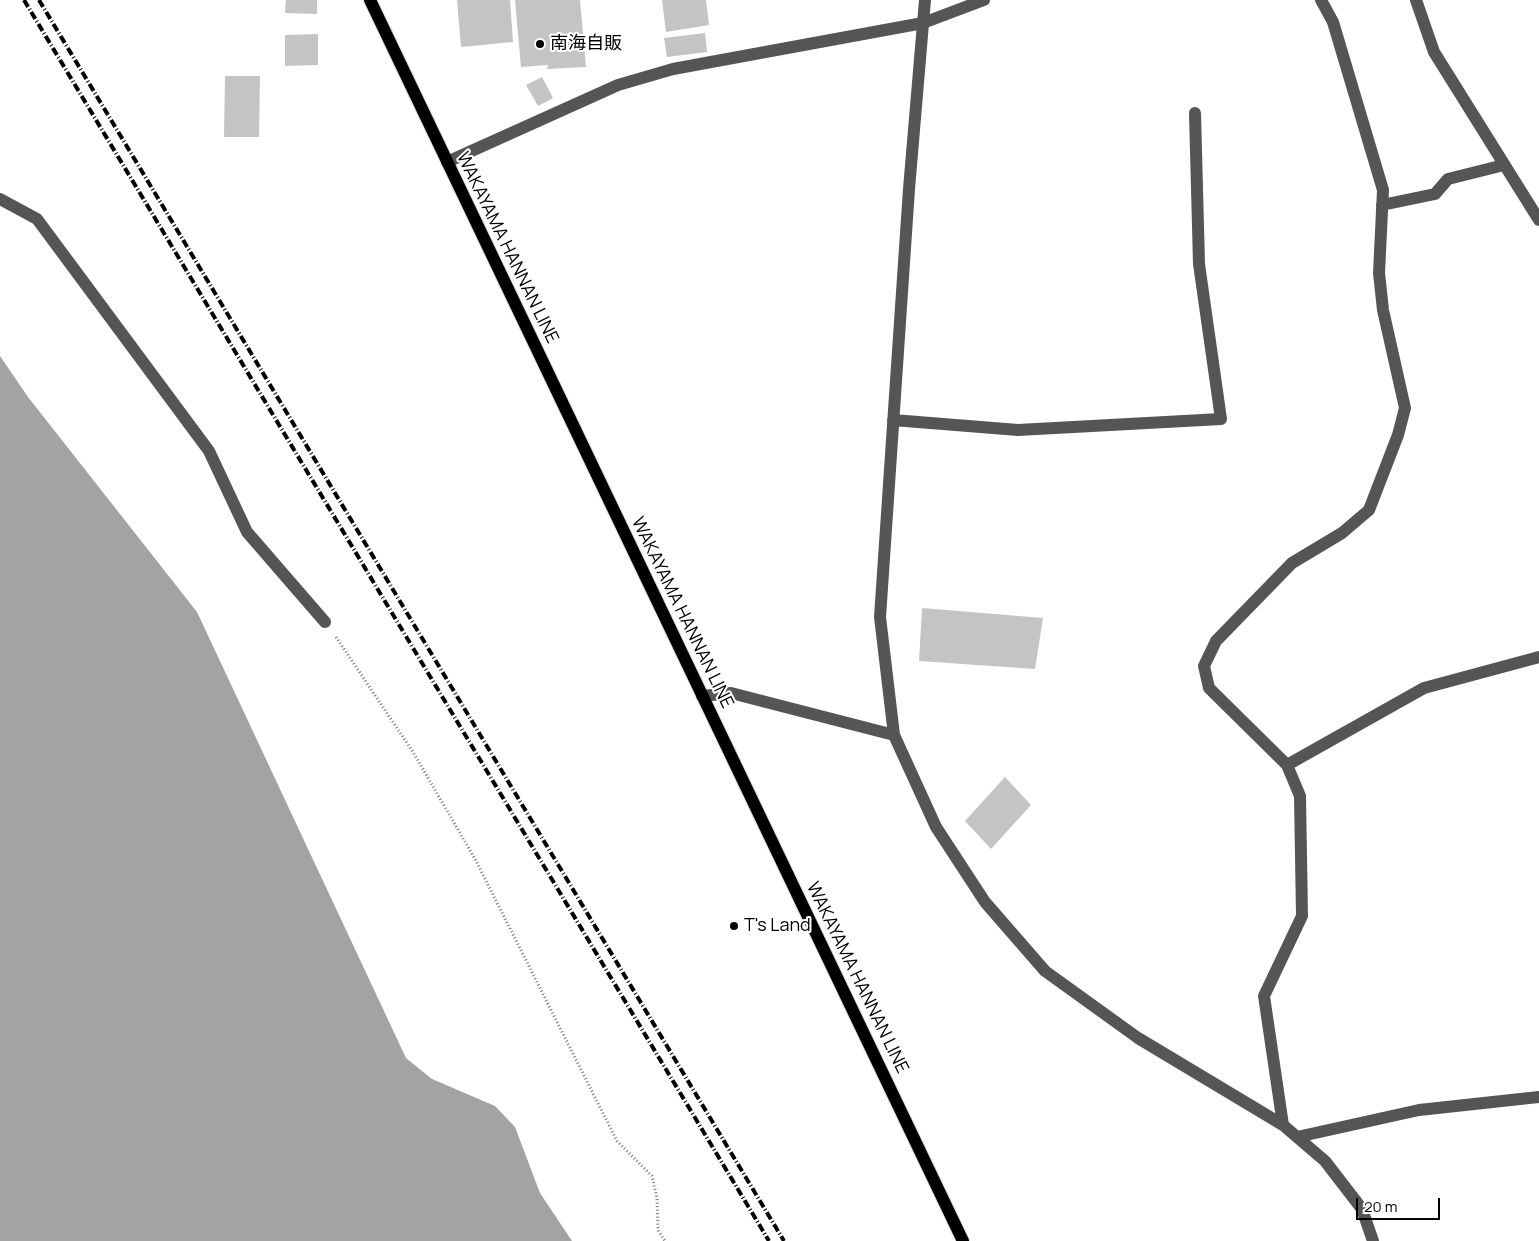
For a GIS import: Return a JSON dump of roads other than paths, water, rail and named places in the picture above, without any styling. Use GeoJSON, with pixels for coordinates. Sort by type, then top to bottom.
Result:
{"type":"FeatureCollection","features":[{"type":"Feature","properties":{"kind":"main road","name":"WAKAYAMA HANNAN LINE"},"geometry":{"type":"LineString","coordinates":[[370,0],[963,1241]]}},
{"type":"Feature","properties":{"kind":"street"},"geometry":{"type":"LineString","coordinates":[[924,0],[880,617],[894,735],[936,827],[985,902],[1045,971],[1138,1038],[1283,1125],[1325,1161],[1362,1209],[1373,1241]]}},
{"type":"Feature","properties":{"kind":"street"},"geometry":{"type":"LineString","coordinates":[[447,162],[618,85],[673,69],[922,23],[984,0]]}},
{"type":"Feature","properties":{"kind":"street"},"geometry":{"type":"LineString","coordinates":[[1283,1125],[1264,996],[1302,916],[1300,796],[1287,765],[1209,688],[1204,666],[1216,641],[1292,563],[1342,533],[1368,510],[1398,435],[1405,408],[1383,310],[1379,273],[1383,190],[1336,31],[1321,0]]}},
{"type":"Feature","properties":{"kind":"street"},"geometry":{"type":"LineString","coordinates":[[1416,0],[1434,52],[1539,220]]}},
{"type":"Feature","properties":{"kind":"street"},"geometry":{"type":"LineString","coordinates":[[893,420],[1018,430],[1221,419],[1199,264],[1195,113]]}},
{"type":"Feature","properties":{"kind":"street"},"geometry":{"type":"LineString","coordinates":[[1382,205],[1435,194],[1448,179],[1504,165]]}},
{"type":"Feature","properties":{"kind":"street"},"geometry":{"type":"LineString","coordinates":[[0,199],[38,219],[209,451],[247,532],[325,622]]}},
{"type":"Feature","properties":{"kind":"street"},"geometry":{"type":"LineString","coordinates":[[1287,765],[1424,688],[1539,657]]}},
{"type":"Feature","properties":{"kind":"street"},"geometry":{"type":"LineString","coordinates":[[702,696],[731,693],[894,735]]}},
{"type":"Feature","properties":{"kind":"street"},"geometry":{"type":"LineString","coordinates":[[1297,1137],[1419,1110],[1539,1097]]}},
{"type":"Feature","properties":{"kind":"railway"},"geometry":{"type":"LineString","coordinates":[[24,0],[769,1241]]}},
{"type":"Feature","properties":{"kind":"railway"},"geometry":{"type":"LineString","coordinates":[[39,0],[784,1241]]}},
{"type":"Feature","properties":{"kind":"place","name":"南海自販"},"geometry":{"type":"Point","coordinates":[540,44]}},
{"type":"Feature","properties":{"kind":"place","name":"T's Land"},"geometry":{"type":"Point","coordinates":[734,926]}}]}
